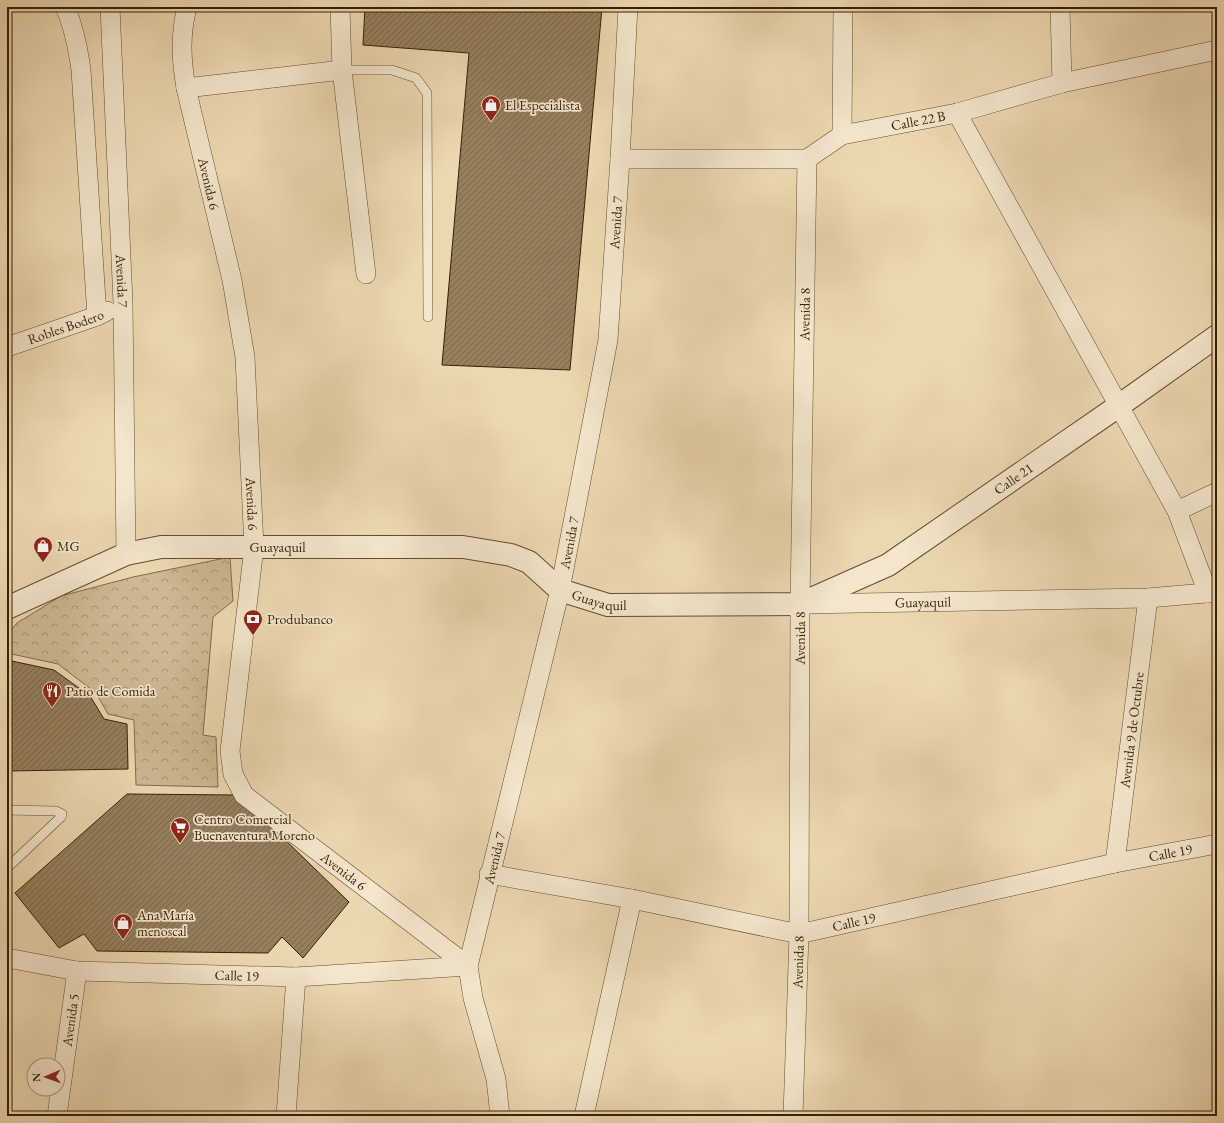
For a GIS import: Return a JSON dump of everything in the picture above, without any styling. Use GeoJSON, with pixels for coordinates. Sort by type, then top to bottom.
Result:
{"type":"FeatureCollection","features":[{"type":"Feature","properties":{"kind":"street"},"geometry":{"type":"LineString","coordinates":[[65,7],[76,41],[81,70],[97,316]]}},
{"type":"Feature","properties":{"kind":"street","name":"Avenida 7"},"geometry":{"type":"LineString","coordinates":[[110,7],[123,303],[126,554]]}},
{"type":"Feature","properties":{"kind":"street","name":"Avenida 6"},"geometry":{"type":"LineString","coordinates":[[187,7],[182,26],[182,61],[186,88],[232,280],[245,357],[254,547],[230,751],[234,774],[244,795],[468,966]]}},
{"type":"Feature","properties":{"kind":"street"},"geometry":{"type":"LineString","coordinates":[[340,7],[342,70],[366,274]]}},
{"type":"Feature","properties":{"kind":"street","name":"Avenida 7"},"geometry":{"type":"LineString","coordinates":[[500,1116],[496,1079],[474,998],[468,966],[489,874],[560,590],[608,340],[628,7]]}},
{"type":"Feature","properties":{"kind":"street"},"geometry":{"type":"LineString","coordinates":[[842,7],[842,135]]}},
{"type":"Feature","properties":{"kind":"street"},"geometry":{"type":"LineString","coordinates":[[1060,7],[1062,83]]}},
{"type":"Feature","properties":{"kind":"street","name":"Calle 22 B"},"geometry":{"type":"LineString","coordinates":[[807,159],[842,135],[957,113],[1062,83],[1217,50]]}},
{"type":"Feature","properties":{"kind":"street"},"geometry":{"type":"LineString","coordinates":[[186,88],[342,70]]}},
{"type":"Feature","properties":{"kind":"street"},"geometry":{"type":"LineString","coordinates":[[957,113],[1120,405],[1177,511],[1212,593]]}},
{"type":"Feature","properties":{"kind":"street"},"geometry":{"type":"LineString","coordinates":[[620,159],[807,159]]}},
{"type":"Feature","properties":{"kind":"street","name":"Avenida 8"},"geometry":{"type":"LineString","coordinates":[[793,1116],[799,934],[800,604],[807,159]]}},
{"type":"Feature","properties":{"kind":"street","name":"Robles Bodero"},"geometry":{"type":"LineString","coordinates":[[7,347],[97,316],[123,303]]}},
{"type":"Feature","properties":{"kind":"street","name":"Calle 21"},"geometry":{"type":"LineString","coordinates":[[800,604],[888,565],[1120,405],[1217,336]]}},
{"type":"Feature","properties":{"kind":"street"},"geometry":{"type":"LineString","coordinates":[[1177,511],[1217,492]]}},
{"type":"Feature","properties":{"kind":"street","name":"Guayaquil"},"geometry":{"type":"LineString","coordinates":[[7,608],[126,554],[161,547],[463,547],[511,555],[529,562],[560,590],[608,605],[800,604],[1148,598],[1212,593]]}},
{"type":"Feature","properties":{"kind":"street","name":"Avenida 9 de Octubre"},"geometry":{"type":"LineString","coordinates":[[1115,863],[1148,598]]}},
{"type":"Feature","properties":{"kind":"street","name":"Calle 19"},"geometry":{"type":"LineString","coordinates":[[489,874],[632,899],[799,934],[1115,863],[1217,844]]}},
{"type":"Feature","properties":{"kind":"street"},"geometry":{"type":"LineString","coordinates":[[584,1116],[632,899]]}},
{"type":"Feature","properties":{"kind":"street","name":"Calle 19"},"geometry":{"type":"LineString","coordinates":[[7,958],[77,971],[296,977],[468,966]]}},
{"type":"Feature","properties":{"kind":"street","name":"Avenida 5"},"geometry":{"type":"LineString","coordinates":[[56,1116],[77,971]]}},
{"type":"Feature","properties":{"kind":"street"},"geometry":{"type":"LineString","coordinates":[[286,1116],[296,977]]}},
{"type":"Feature","properties":{"kind":"lane"},"geometry":{"type":"LineString","coordinates":[[342,70],[392,70],[416,78],[427,93],[428,317]]}},
{"type":"Feature","properties":{"kind":"lane"},"geometry":{"type":"LineString","coordinates":[[7,810],[56,811],[62,814],[61,817],[7,868]]}},
{"type":"Feature","properties":{"kind":"green space"},"geometry":{"type":"Polygon","coordinates":[[[230,557],[233,601],[213,617],[203,735],[216,737],[218,787],[136,785],[134,720],[108,714],[96,693],[58,664],[7,653],[7,635],[17,623],[61,596],[133,577],[230,557]]]}},
{"type":"Feature","properties":{"kind":"building"},"geometry":{"type":"Polygon","coordinates":[[[365,7],[602,7],[570,370],[442,365],[469,53],[363,45],[365,7]]]}},
{"type":"Feature","properties":{"kind":"building","name":"Patio de Comida"},"geometry":{"type":"Polygon","coordinates":[[[7,660],[54,670],[90,696],[104,719],[127,724],[128,769],[7,771],[7,660]]]}},
{"type":"Feature","properties":{"kind":"building","name":"Centro Comercial Buenaventura Moreno"},"geometry":{"type":"Polygon","coordinates":[[[127,794],[239,795],[349,902],[303,958],[282,937],[268,953],[97,951],[84,934],[59,948],[15,893],[127,794]]]}},
{"type":"Feature","properties":{"kind":"place","name":"El Especialista"},"geometry":{"type":"Point","coordinates":[491,122]}},
{"type":"Feature","properties":{"kind":"place","name":"MG"},"geometry":{"type":"Point","coordinates":[43,563]}},
{"type":"Feature","properties":{"kind":"place","name":"Produbanco"},"geometry":{"type":"Point","coordinates":[253,636]}},
{"type":"Feature","properties":{"kind":"place","name":"Patio de Comida"},"geometry":{"type":"Point","coordinates":[52,708]}},
{"type":"Feature","properties":{"kind":"place","name":"Centro Comercial Buenaventura Moreno"},"geometry":{"type":"Point","coordinates":[180,844]}},
{"type":"Feature","properties":{"kind":"place","name":"Ana María menoscal"},"geometry":{"type":"Point","coordinates":[123,940]}}]}
